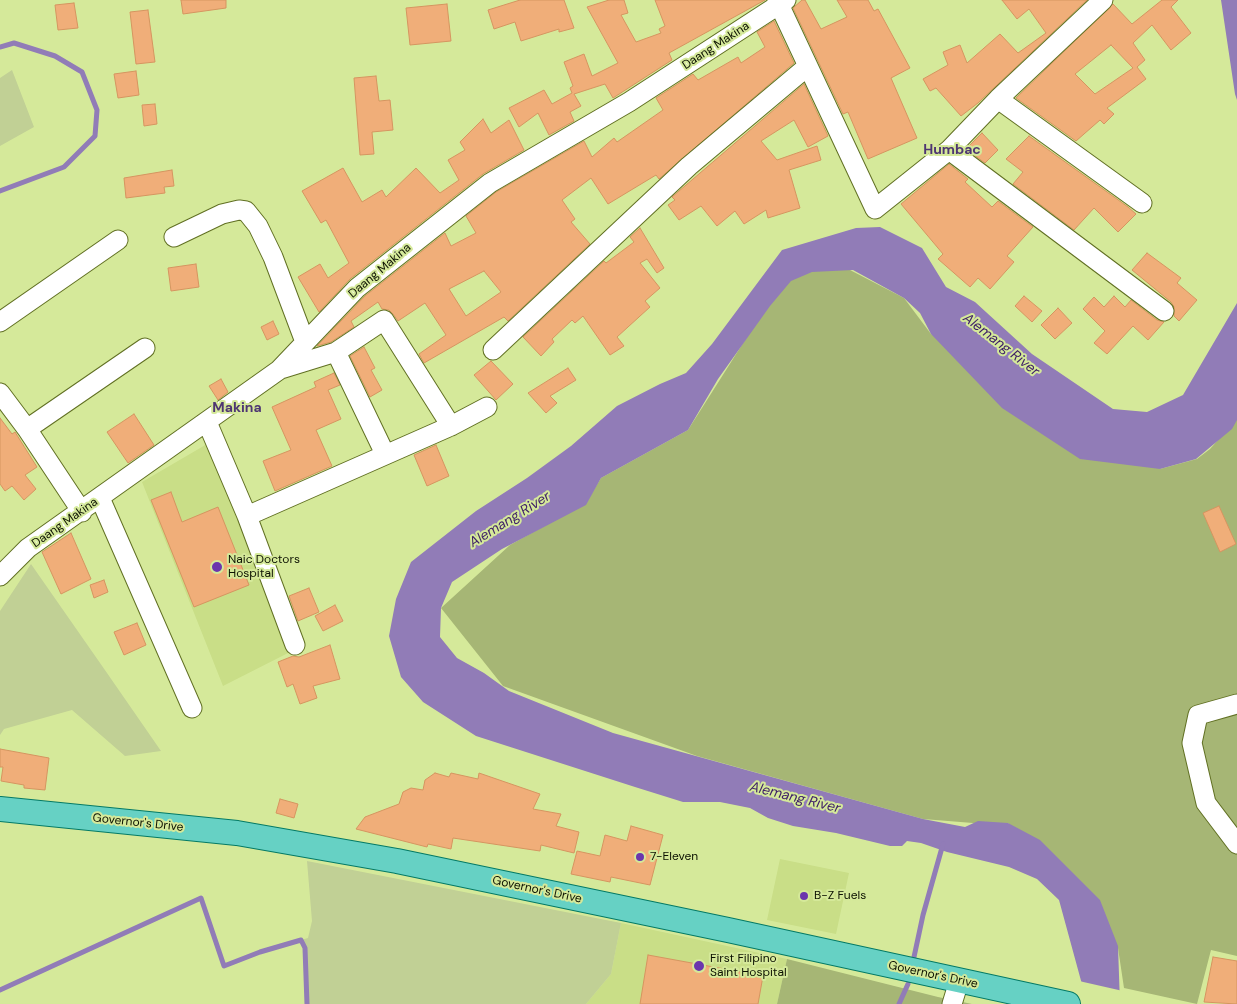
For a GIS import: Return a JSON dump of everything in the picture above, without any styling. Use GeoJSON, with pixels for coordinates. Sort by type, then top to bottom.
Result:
{"type":"FeatureCollection","features":[{"type":"Feature","properties":{"kind":"main road","name":"Governor's Drive"},"geometry":{"type":"LineString","coordinates":[[0,809],[237,833],[397,861],[728,930],[1068,1004]]}},
{"type":"Feature","properties":{"kind":"street"},"geometry":{"type":"LineString","coordinates":[[781,2],[808,66],[875,209],[949,150],[998,98],[1103,0]]}},
{"type":"Feature","properties":{"kind":"street","name":"Daang Makina"},"geometry":{"type":"LineString","coordinates":[[0,576],[28,548],[82,512],[279,370],[357,288],[490,183],[630,102],[781,2]]}},
{"type":"Feature","properties":{"kind":"street"},"geometry":{"type":"LineString","coordinates":[[493,350],[689,166],[808,66]]}},
{"type":"Feature","properties":{"kind":"street"},"geometry":{"type":"LineString","coordinates":[[998,98],[1142,203]]}},
{"type":"Feature","properties":{"kind":"street"},"geometry":{"type":"LineString","coordinates":[[949,150],[1164,311]]}},
{"type":"Feature","properties":{"kind":"street"},"geometry":{"type":"LineString","coordinates":[[174,237],[222,214],[239,210],[246,211],[258,226],[272,257],[305,342]]}},
{"type":"Feature","properties":{"kind":"street"},"geometry":{"type":"LineString","coordinates":[[0,322],[118,240]]}},
{"type":"Feature","properties":{"kind":"street"},"geometry":{"type":"LineString","coordinates":[[279,370],[336,352],[384,320],[451,426]]}},
{"type":"Feature","properties":{"kind":"street"},"geometry":{"type":"LineString","coordinates":[[27,429],[145,348]]}},
{"type":"Feature","properties":{"kind":"street"},"geometry":{"type":"LineString","coordinates":[[336,352],[385,454]]}},
{"type":"Feature","properties":{"kind":"street"},"geometry":{"type":"LineString","coordinates":[[0,393],[27,429],[82,512]]}},
{"type":"Feature","properties":{"kind":"street"},"geometry":{"type":"LineString","coordinates":[[247,516],[451,426],[487,407]]}},
{"type":"Feature","properties":{"kind":"street"},"geometry":{"type":"LineString","coordinates":[[207,422],[247,516],[295,646]]}},
{"type":"Feature","properties":{"kind":"street"},"geometry":{"type":"LineString","coordinates":[[100,498],[192,708]]}},
{"type":"Feature","properties":{"kind":"street"},"geometry":{"type":"LineString","coordinates":[[1237,704],[1198,716],[1192,743],[1206,803],[1237,844]]}},
{"type":"Feature","properties":{"kind":"street"},"geometry":{"type":"LineString","coordinates":[[952,1004],[959,981]]}},
{"type":"Feature","properties":{"kind":"shaded area"},"geometry":{"type":"Polygon","coordinates":[[[12,70],[34,127],[0,146],[0,78],[12,70]]]}},
{"type":"Feature","properties":{"kind":"shaded area"},"geometry":{"type":"Polygon","coordinates":[[[790,269],[850,270],[904,298],[931,334],[1160,469],[1197,459],[1210,449],[1237,419],[1237,956],[1211,950],[1197,1004],[1124,988],[1118,948],[1008,823],[973,823],[923,819],[697,756],[503,686],[441,608],[510,545],[586,503],[601,478],[688,430],[790,269]]]}},
{"type":"Feature","properties":{"kind":"shaded area","name":"Naic Doctors Hospital"},"geometry":{"type":"Polygon","coordinates":[[[207,444],[292,651],[223,686],[142,482],[207,444]]]}},
{"type":"Feature","properties":{"kind":"shaded area"},"geometry":{"type":"Polygon","coordinates":[[[31,564],[161,751],[125,756],[72,710],[4,729],[0,735],[0,611],[31,564]]]}},
{"type":"Feature","properties":{"kind":"shaded area"},"geometry":{"type":"Polygon","coordinates":[[[780,859],[849,873],[836,934],[767,920],[780,859]]]}},
{"type":"Feature","properties":{"kind":"shaded area"},"geometry":{"type":"Polygon","coordinates":[[[307,861],[621,923],[611,974],[586,1004],[307,1004],[305,948],[301,940],[308,938],[312,921],[307,861]]]}},
{"type":"Feature","properties":{"kind":"shaded area","name":"First Filipino Saint Hospital"},"geometry":{"type":"Polygon","coordinates":[[[621,923],[787,959],[777,1004],[586,1004],[611,974],[621,923]]]}},
{"type":"Feature","properties":{"kind":"shaded area"},"geometry":{"type":"Polygon","coordinates":[[[787,959],[938,997],[972,1004],[777,1004],[787,959]]]}},
{"type":"Feature","properties":{"kind":"water"},"geometry":{"type":"Polygon","coordinates":[[[1221,0],[1237,0],[1237,100],[1235,94],[1221,0]]]}},
{"type":"Feature","properties":{"kind":"water","name":"Alemang River"},"geometry":{"type":"Polygon","coordinates":[[[880,227],[922,248],[946,287],[975,302],[1032,354],[1113,409],[1147,412],[1183,395],[1237,303],[1237,420],[1232,429],[1196,459],[1160,469],[1080,459],[1002,408],[931,334],[920,313],[904,298],[853,270],[812,272],[791,281],[770,306],[718,379],[688,430],[601,478],[586,505],[502,549],[452,582],[441,608],[440,637],[457,658],[484,673],[509,691],[613,733],[923,819],[965,827],[978,821],[1008,823],[1040,840],[1100,900],[1118,946],[1120,1004],[1083,988],[1059,900],[1037,879],[1009,867],[947,852],[921,843],[907,841],[902,846],[890,846],[836,833],[793,826],[768,818],[750,808],[720,802],[683,802],[635,787],[476,736],[423,702],[401,677],[389,636],[396,599],[411,562],[476,511],[527,478],[571,446],[617,406],[686,373],[712,344],[782,250],[856,228],[880,227]]]}},
{"type":"Feature","properties":{"kind":"pier"},"geometry":{"type":"Polygon","coordinates":[[[1079,981],[1123,991],[1123,1004],[1079,1004],[1081,989],[1079,981]]]}},
{"type":"Feature","properties":{"kind":"building"},"geometry":{"type":"Polygon","coordinates":[[[181,0],[226,0],[226,8],[183,14],[181,0]]]}},
{"type":"Feature","properties":{"kind":"building"},"geometry":{"type":"Polygon","coordinates":[[[520,0],[564,0],[574,28],[559,32],[559,29],[521,41],[515,22],[494,29],[488,10],[520,0]]]}},
{"type":"Feature","properties":{"kind":"building"},"geometry":{"type":"Polygon","coordinates":[[[609,0],[624,0],[628,13],[621,15],[636,42],[661,33],[659,29],[665,26],[655,0],[765,0],[669,53],[672,60],[613,98],[605,84],[574,94],[581,106],[570,112],[574,121],[549,135],[538,113],[519,127],[509,108],[544,90],[552,104],[572,93],[570,88],[573,86],[564,62],[584,54],[592,76],[618,63],[587,7],[609,0]]]}},
{"type":"Feature","properties":{"kind":"building"},"geometry":{"type":"Polygon","coordinates":[[[802,0],[805,0],[821,29],[847,17],[837,0],[868,0],[874,11],[878,9],[910,68],[891,78],[917,138],[868,159],[848,112],[843,114],[793,8],[802,0]]]}},
{"type":"Feature","properties":{"kind":"building"},"geometry":{"type":"Polygon","coordinates":[[[1002,0],[1087,0],[978,103],[961,116],[936,88],[930,91],[923,79],[948,65],[943,52],[960,45],[967,63],[1000,34],[1018,53],[1046,33],[1029,9],[1017,19],[1002,0]]]}},
{"type":"Feature","properties":{"kind":"building"},"geometry":{"type":"Polygon","coordinates":[[[1162,0],[1178,0],[1171,7],[1191,33],[1171,50],[1152,25],[1133,43],[1145,60],[1137,67],[1146,79],[1107,108],[1114,114],[1104,124],[1100,120],[1076,141],[1016,98],[1113,4],[1132,24],[1162,0]],[[1111,45],[1075,74],[1095,94],[1133,68],[1111,45]]]}},
{"type":"Feature","properties":{"kind":"building"},"geometry":{"type":"Polygon","coordinates":[[[74,3],[78,28],[58,30],[55,5],[74,3]]]}},
{"type":"Feature","properties":{"kind":"building"},"geometry":{"type":"Polygon","coordinates":[[[447,4],[451,41],[410,45],[406,8],[447,4]]]}},
{"type":"Feature","properties":{"kind":"building"},"geometry":{"type":"Polygon","coordinates":[[[148,10],[155,62],[136,64],[130,12],[148,10]]]}},
{"type":"Feature","properties":{"kind":"building"},"geometry":{"type":"Polygon","coordinates":[[[774,21],[794,63],[659,179],[656,175],[608,204],[591,178],[562,200],[575,219],[571,222],[590,244],[508,321],[504,317],[424,363],[419,354],[446,335],[425,303],[398,321],[389,310],[382,309],[378,302],[351,321],[354,327],[331,342],[317,346],[365,296],[445,233],[451,246],[476,233],[466,216],[496,192],[584,141],[592,157],[614,138],[617,142],[663,110],[656,98],[693,74],[698,80],[738,57],[741,63],[765,47],[757,32],[774,21]],[[484,271],[449,289],[466,316],[501,292],[484,271]]]}},
{"type":"Feature","properties":{"kind":"building"},"geometry":{"type":"Polygon","coordinates":[[[136,71],[139,95],[118,98],[114,74],[136,71]]]}},
{"type":"Feature","properties":{"kind":"building"},"geometry":{"type":"Polygon","coordinates":[[[376,76],[379,101],[390,100],[393,130],[372,132],[374,154],[360,155],[354,78],[376,76]]]}},
{"type":"Feature","properties":{"kind":"building"},"geometry":{"type":"Polygon","coordinates":[[[804,84],[828,136],[808,147],[794,120],[761,141],[777,160],[817,146],[821,160],[789,170],[800,208],[768,218],[766,210],[744,224],[735,211],[717,226],[701,206],[679,220],[668,205],[675,200],[672,197],[804,84]]]}},
{"type":"Feature","properties":{"kind":"building"},"geometry":{"type":"Polygon","coordinates":[[[155,104],[157,124],[144,126],[142,105],[155,104]]]}},
{"type":"Feature","properties":{"kind":"building"},"geometry":{"type":"Polygon","coordinates":[[[483,119],[491,133],[509,120],[524,150],[483,174],[350,279],[319,312],[298,277],[320,264],[328,278],[349,263],[326,220],[321,223],[302,191],[343,168],[362,202],[382,190],[386,197],[416,168],[440,193],[459,180],[448,160],[465,150],[460,142],[483,119]]]}},
{"type":"Feature","properties":{"kind":"building"},"geometry":{"type":"Polygon","coordinates":[[[982,133],[998,150],[985,163],[966,149],[982,133]]]}},
{"type":"Feature","properties":{"kind":"building"},"geometry":{"type":"Polygon","coordinates":[[[1029,136],[1136,214],[1118,232],[1094,208],[1074,230],[1013,184],[1023,172],[1006,159],[1029,136]]]}},
{"type":"Feature","properties":{"kind":"building"},"geometry":{"type":"Polygon","coordinates":[[[949,164],[968,179],[965,182],[992,207],[998,201],[1033,227],[1007,256],[1014,262],[990,289],[978,278],[970,287],[938,259],[943,254],[901,204],[949,164]]]}},
{"type":"Feature","properties":{"kind":"building"},"geometry":{"type":"Polygon","coordinates":[[[172,170],[174,186],[164,187],[165,193],[126,198],[124,178],[172,170]]]}},
{"type":"Feature","properties":{"kind":"building"},"geometry":{"type":"Polygon","coordinates":[[[640,228],[664,268],[657,273],[647,259],[640,263],[660,288],[645,301],[650,307],[617,337],[624,346],[610,355],[583,316],[575,323],[572,320],[552,339],[554,342],[541,356],[523,337],[604,261],[606,263],[634,242],[630,237],[640,228]]]}},
{"type":"Feature","properties":{"kind":"building"},"geometry":{"type":"Polygon","coordinates":[[[1147,253],[1181,278],[1177,283],[1197,300],[1179,321],[1174,316],[1174,307],[1171,302],[1132,270],[1147,253]]]}},
{"type":"Feature","properties":{"kind":"building"},"geometry":{"type":"Polygon","coordinates":[[[196,264],[199,287],[171,291],[168,268],[196,264]]]}},
{"type":"Feature","properties":{"kind":"building"},"geometry":{"type":"Polygon","coordinates":[[[1024,296],[1042,311],[1032,322],[1015,306],[1024,296]]]}},
{"type":"Feature","properties":{"kind":"building"},"geometry":{"type":"Polygon","coordinates":[[[1114,296],[1125,307],[1131,300],[1157,320],[1164,322],[1148,340],[1133,326],[1107,354],[1094,343],[1105,331],[1083,309],[1094,297],[1104,307],[1114,296]]]}},
{"type":"Feature","properties":{"kind":"building"},"geometry":{"type":"Polygon","coordinates":[[[1058,308],[1072,323],[1055,339],[1041,325],[1058,308]]]}},
{"type":"Feature","properties":{"kind":"building"},"geometry":{"type":"Polygon","coordinates":[[[273,321],[279,334],[267,340],[261,327],[273,321]]]}},
{"type":"Feature","properties":{"kind":"building"},"geometry":{"type":"Polygon","coordinates":[[[364,347],[375,368],[371,370],[382,390],[370,397],[350,356],[364,347]]]}},
{"type":"Feature","properties":{"kind":"building"},"geometry":{"type":"Polygon","coordinates":[[[491,361],[513,384],[496,400],[474,375],[491,361]]]}},
{"type":"Feature","properties":{"kind":"building"},"geometry":{"type":"Polygon","coordinates":[[[568,368],[576,380],[550,396],[557,403],[546,413],[528,393],[568,368]]]}},
{"type":"Feature","properties":{"kind":"building"},"geometry":{"type":"Polygon","coordinates":[[[334,373],[340,385],[328,390],[341,419],[316,430],[332,466],[275,491],[263,461],[291,450],[272,407],[316,387],[314,382],[334,373]]]}},
{"type":"Feature","properties":{"kind":"building"},"geometry":{"type":"Polygon","coordinates":[[[221,379],[228,392],[218,400],[209,386],[221,379]]]}},
{"type":"Feature","properties":{"kind":"building"},"geometry":{"type":"Polygon","coordinates":[[[134,414],[154,445],[128,463],[107,432],[134,414]]]}},
{"type":"Feature","properties":{"kind":"building"},"geometry":{"type":"Polygon","coordinates":[[[0,418],[12,434],[15,432],[37,467],[25,475],[36,489],[24,500],[12,486],[5,491],[0,484],[0,418]]]}},
{"type":"Feature","properties":{"kind":"building"},"geometry":{"type":"Polygon","coordinates":[[[436,445],[449,476],[427,486],[414,455],[436,445]]]}},
{"type":"Feature","properties":{"kind":"building"},"geometry":{"type":"Polygon","coordinates":[[[171,492],[182,522],[218,507],[249,585],[194,607],[151,500],[171,492]]]}},
{"type":"Feature","properties":{"kind":"building"},"geometry":{"type":"Polygon","coordinates":[[[1219,506],[1236,544],[1220,552],[1203,513],[1219,506]]]}},
{"type":"Feature","properties":{"kind":"building"},"geometry":{"type":"Polygon","coordinates":[[[71,533],[91,579],[61,594],[42,552],[71,533]]]}},
{"type":"Feature","properties":{"kind":"building"},"geometry":{"type":"Polygon","coordinates":[[[104,580],[108,592],[94,598],[90,585],[104,580]]]}},
{"type":"Feature","properties":{"kind":"building"},"geometry":{"type":"Polygon","coordinates":[[[309,588],[319,612],[298,621],[289,596],[309,588]]]}},
{"type":"Feature","properties":{"kind":"building"},"geometry":{"type":"Polygon","coordinates":[[[335,605],[343,621],[323,631],[315,616],[335,605]]]}},
{"type":"Feature","properties":{"kind":"building"},"geometry":{"type":"Polygon","coordinates":[[[137,623],[146,645],[124,655],[114,632],[137,623]]]}},
{"type":"Feature","properties":{"kind":"building"},"geometry":{"type":"Polygon","coordinates":[[[330,645],[340,679],[313,686],[317,698],[300,704],[293,684],[287,687],[278,662],[293,656],[299,657],[330,645]]]}},
{"type":"Feature","properties":{"kind":"building"},"geometry":{"type":"Polygon","coordinates":[[[0,749],[49,758],[45,790],[24,788],[24,785],[1,781],[3,767],[0,767],[0,749]]]}},
{"type":"Feature","properties":{"kind":"building"},"geometry":{"type":"Polygon","coordinates":[[[435,773],[449,777],[451,773],[478,779],[479,773],[540,794],[533,809],[561,814],[556,826],[579,832],[574,853],[541,845],[540,851],[453,838],[451,849],[428,844],[427,847],[356,829],[365,817],[399,804],[403,792],[411,788],[423,790],[425,780],[435,773]]]}},
{"type":"Feature","properties":{"kind":"building"},"geometry":{"type":"Polygon","coordinates":[[[280,799],[298,804],[294,818],[276,813],[280,799]]]}},
{"type":"Feature","properties":{"kind":"building"},"geometry":{"type":"Polygon","coordinates":[[[631,826],[663,835],[650,885],[611,877],[610,882],[571,874],[577,851],[600,856],[605,835],[627,841],[631,826]]]}},
{"type":"Feature","properties":{"kind":"building"},"geometry":{"type":"Polygon","coordinates":[[[648,955],[763,976],[758,1004],[640,1004],[648,955]]]}},
{"type":"Feature","properties":{"kind":"building"},"geometry":{"type":"Polygon","coordinates":[[[1213,957],[1237,961],[1237,1004],[1204,1002],[1213,957]]]}},
{"type":"Feature","properties":{"kind":"waterway"},"geometry":{"type":"LineString","coordinates":[[0,47],[14,43],[55,56],[82,72],[97,110],[95,136],[64,167],[0,191]]}},
{"type":"Feature","properties":{"kind":"waterway"},"geometry":{"type":"LineString","coordinates":[[914,957],[923,915],[943,844]]}},
{"type":"Feature","properties":{"kind":"waterway"},"geometry":{"type":"LineString","coordinates":[[0,990],[201,898],[224,966],[260,952],[301,940],[305,948],[307,1004]]}},
{"type":"Feature","properties":{"kind":"waterway"},"geometry":{"type":"LineString","coordinates":[[899,1004],[908,984]]}},
{"type":"Feature","properties":{"kind":"place","name":"Naic Doctors Hospital"},"geometry":{"type":"Point","coordinates":[217,567]}},
{"type":"Feature","properties":{"kind":"place","name":"7-Eleven"},"geometry":{"type":"Point","coordinates":[640,857]}},
{"type":"Feature","properties":{"kind":"place","name":"B-Z Fuels"},"geometry":{"type":"Point","coordinates":[804,896]}},
{"type":"Feature","properties":{"kind":"place","name":"First Filipino Saint Hospital"},"geometry":{"type":"Point","coordinates":[699,966]}},
{"type":"Feature","properties":{"kind":"district","name":"Humbac"},"geometry":{"type":"Point","coordinates":[952,150]}},
{"type":"Feature","properties":{"kind":"district","name":"Makina"},"geometry":{"type":"Point","coordinates":[237,408]}}]}
